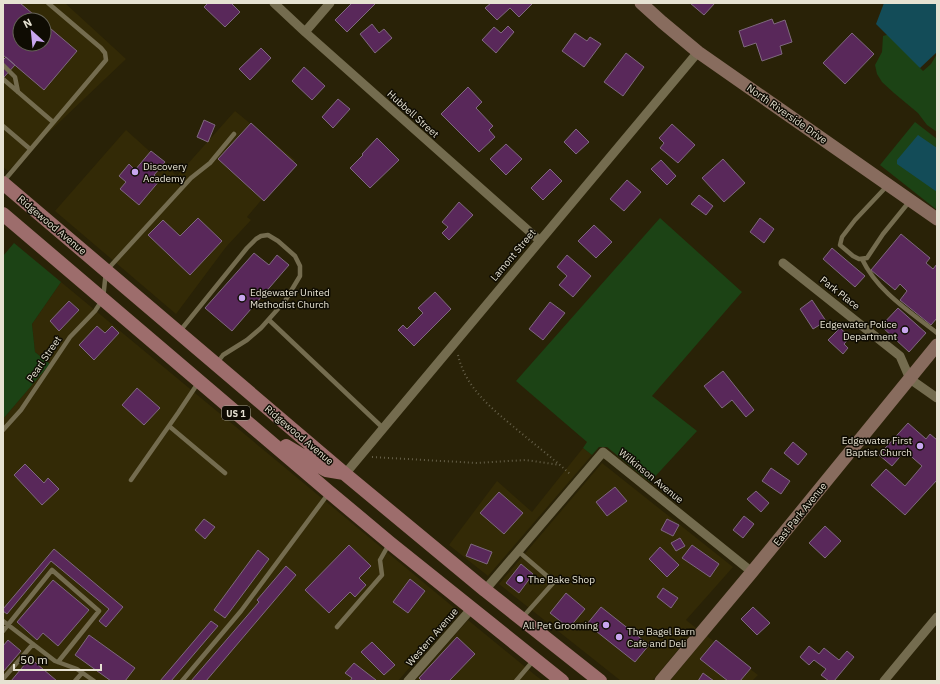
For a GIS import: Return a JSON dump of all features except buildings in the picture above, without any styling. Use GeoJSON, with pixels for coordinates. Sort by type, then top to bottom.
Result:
{"type":"FeatureCollection","features":[{"type":"Feature","properties":{"kind":"main road","name":"Ridgewood Avenue"},"geometry":{"type":"LineString","coordinates":[[3,182],[345,474],[484,590],[600,681]]}},
{"type":"Feature","properties":{"kind":"main road","name":"US 1"},"geometry":{"type":"LineString","coordinates":[[3,214],[390,543],[562,681]]}},
{"type":"Feature","properties":{"kind":"main road"},"geometry":{"type":"LineString","coordinates":[[266,439],[280,443],[326,470],[345,474]]}},
{"type":"Feature","properties":{"kind":"street","name":"Hubbell Street"},"geometry":{"type":"LineString","coordinates":[[274,3],[540,240]]}},
{"type":"Feature","properties":{"kind":"street"},"geometry":{"type":"LineString","coordinates":[[305,32],[330,3]]}},
{"type":"Feature","properties":{"kind":"street","name":"North Riverside Drive"},"geometry":{"type":"LineString","coordinates":[[641,3],[698,52],[937,219]]}},
{"type":"Feature","properties":{"kind":"street","name":"Lamont Street"},"geometry":{"type":"LineString","coordinates":[[345,474],[698,52]]}},
{"type":"Feature","properties":{"kind":"street","name":"Park Place"},"geometry":{"type":"LineString","coordinates":[[783,262],[900,356],[910,379]]}},
{"type":"Feature","properties":{"kind":"street","name":"East Park Avenue"},"geometry":{"type":"LineString","coordinates":[[661,681],[937,345]]}},
{"type":"Feature","properties":{"kind":"street"},"geometry":{"type":"LineString","coordinates":[[910,379],[937,398]]}},
{"type":"Feature","properties":{"kind":"street","name":"Wilkinson Avenue"},"geometry":{"type":"LineString","coordinates":[[484,590],[603,452],[752,572]]}},
{"type":"Feature","properties":{"kind":"street","name":"Western Avenue"},"geometry":{"type":"LineString","coordinates":[[408,681],[472,608]]}},
{"type":"Feature","properties":{"kind":"street"},"geometry":{"type":"LineString","coordinates":[[884,681],[937,617]]}},
{"type":"Feature","properties":{"kind":"lane"},"geometry":{"type":"LineString","coordinates":[[3,182],[106,60],[105,53],[101,48],[48,3]]}},
{"type":"Feature","properties":{"kind":"lane"},"geometry":{"type":"LineString","coordinates":[[3,65],[16,77],[18,92]]}},
{"type":"Feature","properties":{"kind":"lane"},"geometry":{"type":"LineString","coordinates":[[3,79],[53,122]]}},
{"type":"Feature","properties":{"kind":"lane"},"geometry":{"type":"LineString","coordinates":[[3,126],[30,149]]}},
{"type":"Feature","properties":{"kind":"lane"},"geometry":{"type":"LineString","coordinates":[[103,299],[106,271],[191,178],[210,163],[234,134]]}},
{"type":"Feature","properties":{"kind":"lane"},"geometry":{"type":"LineString","coordinates":[[888,185],[855,220],[842,237],[840,245],[853,256],[859,260],[867,258],[883,234],[910,200]]}},
{"type":"Feature","properties":{"kind":"lane"},"geometry":{"type":"LineString","coordinates":[[179,333],[247,248],[256,239],[261,236],[268,235],[278,241],[294,256],[300,266],[300,276],[285,301],[269,320],[247,340],[223,355],[216,364]]}},
{"type":"Feature","properties":{"kind":"lane"},"geometry":{"type":"LineString","coordinates":[[862,259],[878,284],[890,296],[937,333]]}},
{"type":"Feature","properties":{"kind":"lane","name":"Pearl Street"},"geometry":{"type":"LineString","coordinates":[[3,430],[21,410],[70,336],[95,311],[103,299]]}},
{"type":"Feature","properties":{"kind":"lane"},"geometry":{"type":"LineString","coordinates":[[269,320],[383,428]]}},
{"type":"Feature","properties":{"kind":"lane"},"geometry":{"type":"LineString","coordinates":[[131,480],[199,382]]}},
{"type":"Feature","properties":{"kind":"lane"},"geometry":{"type":"LineString","coordinates":[[169,426],[225,473]]}},
{"type":"Feature","properties":{"kind":"lane"},"geometry":{"type":"LineString","coordinates":[[182,681],[241,611],[329,492]]}},
{"type":"Feature","properties":{"kind":"lane"},"geometry":{"type":"LineString","coordinates":[[337,627],[382,575],[380,560],[390,543]]}},
{"type":"Feature","properties":{"kind":"lane"},"geometry":{"type":"LineString","coordinates":[[518,551],[554,582],[521,619]]}},
{"type":"Feature","properties":{"kind":"lane"},"geometry":{"type":"LineString","coordinates":[[3,631],[52,570],[99,611],[58,662]]}},
{"type":"Feature","properties":{"kind":"lane"},"geometry":{"type":"LineString","coordinates":[[3,621],[54,661],[77,669],[94,681]]}},
{"type":"Feature","properties":{"kind":"lane"},"geometry":{"type":"LineString","coordinates":[[3,679],[33,644]]}},
{"type":"Feature","properties":{"kind":"lane"},"geometry":{"type":"LineString","coordinates":[[516,681],[534,659]]}},
{"type":"Feature","properties":{"kind":"lane"},"geometry":{"type":"LineString","coordinates":[[75,681],[82,672]]}},
{"type":"Feature","properties":{"kind":"path"},"geometry":{"type":"LineString","coordinates":[[455,342],[460,362],[469,381],[479,395],[494,410],[578,481]]}},
{"type":"Feature","properties":{"kind":"path"},"geometry":{"type":"LineString","coordinates":[[359,456],[477,463],[526,460],[560,465]]}},
{"type":"Feature","properties":{"kind":"shaded area"},"geometry":{"type":"Polygon","coordinates":[[[3,3],[65,3],[126,59],[8,171],[3,167],[3,3]]]}},
{"type":"Feature","properties":{"kind":"shaded area"},"geometry":{"type":"Polygon","coordinates":[[[235,111],[295,160],[247,217],[251,220],[226,247],[176,314],[55,211],[126,130],[177,176],[235,111]]]}},
{"type":"Feature","properties":{"kind":"shaded area"},"geometry":{"type":"Polygon","coordinates":[[[61,282],[458,611],[398,681],[3,681],[3,419],[50,364],[35,352],[32,324],[61,282]]]}},
{"type":"Feature","properties":{"kind":"shaded area"},"geometry":{"type":"Polygon","coordinates":[[[583,448],[592,455],[488,576],[449,545],[497,481],[532,512],[583,448]]]}},
{"type":"Feature","properties":{"kind":"shaded area"},"geometry":{"type":"Polygon","coordinates":[[[602,463],[733,567],[686,620],[696,628],[652,681],[621,681],[499,584],[602,463]]]}},
{"type":"Feature","properties":{"kind":"shaded area"},"geometry":{"type":"Polygon","coordinates":[[[468,620],[535,675],[543,681],[415,681],[468,620]]]}},
{"type":"Feature","properties":{"kind":"shaded area"},"geometry":{"type":"Polygon","coordinates":[[[707,636],[758,675],[752,681],[670,681],[707,636]]]}},
{"type":"Feature","properties":{"kind":"green space"},"geometry":{"type":"Polygon","coordinates":[[[890,34],[920,58],[919,67],[923,71],[931,64],[937,54],[937,132],[927,125],[918,113],[882,82],[877,74],[875,65],[882,52],[883,36],[890,34]]]}},
{"type":"Feature","properties":{"kind":"green space"},"geometry":{"type":"Polygon","coordinates":[[[915,122],[937,139],[937,210],[880,165],[915,122]]]}},
{"type":"Feature","properties":{"kind":"green space"},"geometry":{"type":"Polygon","coordinates":[[[660,218],[742,292],[652,396],[697,431],[650,482],[607,447],[599,447],[592,455],[583,448],[587,442],[516,381],[660,218]]]}},
{"type":"Feature","properties":{"kind":"green space"},"geometry":{"type":"Polygon","coordinates":[[[14,243],[61,282],[32,324],[35,352],[50,364],[3,419],[3,256],[14,243]]]}},
{"type":"Feature","properties":{"kind":"water"},"geometry":{"type":"Polygon","coordinates":[[[884,3],[937,3],[937,52],[920,68],[876,24],[884,3]]]}},
{"type":"Feature","properties":{"kind":"water"},"geometry":{"type":"Polygon","coordinates":[[[918,135],[937,148],[937,192],[897,164],[897,160],[918,135]]]}},
{"type":"Feature","properties":{"kind":"place","name":"Discovery Academy"},"geometry":{"type":"Point","coordinates":[135,172]}},
{"type":"Feature","properties":{"kind":"place","name":"Edgewater United Methodist Church"},"geometry":{"type":"Point","coordinates":[242,298]}},
{"type":"Feature","properties":{"kind":"place","name":"Edgewater Police Department"},"geometry":{"type":"Point","coordinates":[905,330]}},
{"type":"Feature","properties":{"kind":"place","name":"Edgewater First Baptist Church"},"geometry":{"type":"Point","coordinates":[920,446]}},
{"type":"Feature","properties":{"kind":"place","name":"The Bake Shop"},"geometry":{"type":"Point","coordinates":[520,579]}},
{"type":"Feature","properties":{"kind":"place","name":"All Pet Grooming"},"geometry":{"type":"Point","coordinates":[606,625]}},
{"type":"Feature","properties":{"kind":"place","name":"The Bagel Barn Cafe and Deli"},"geometry":{"type":"Point","coordinates":[619,637]}}]}
